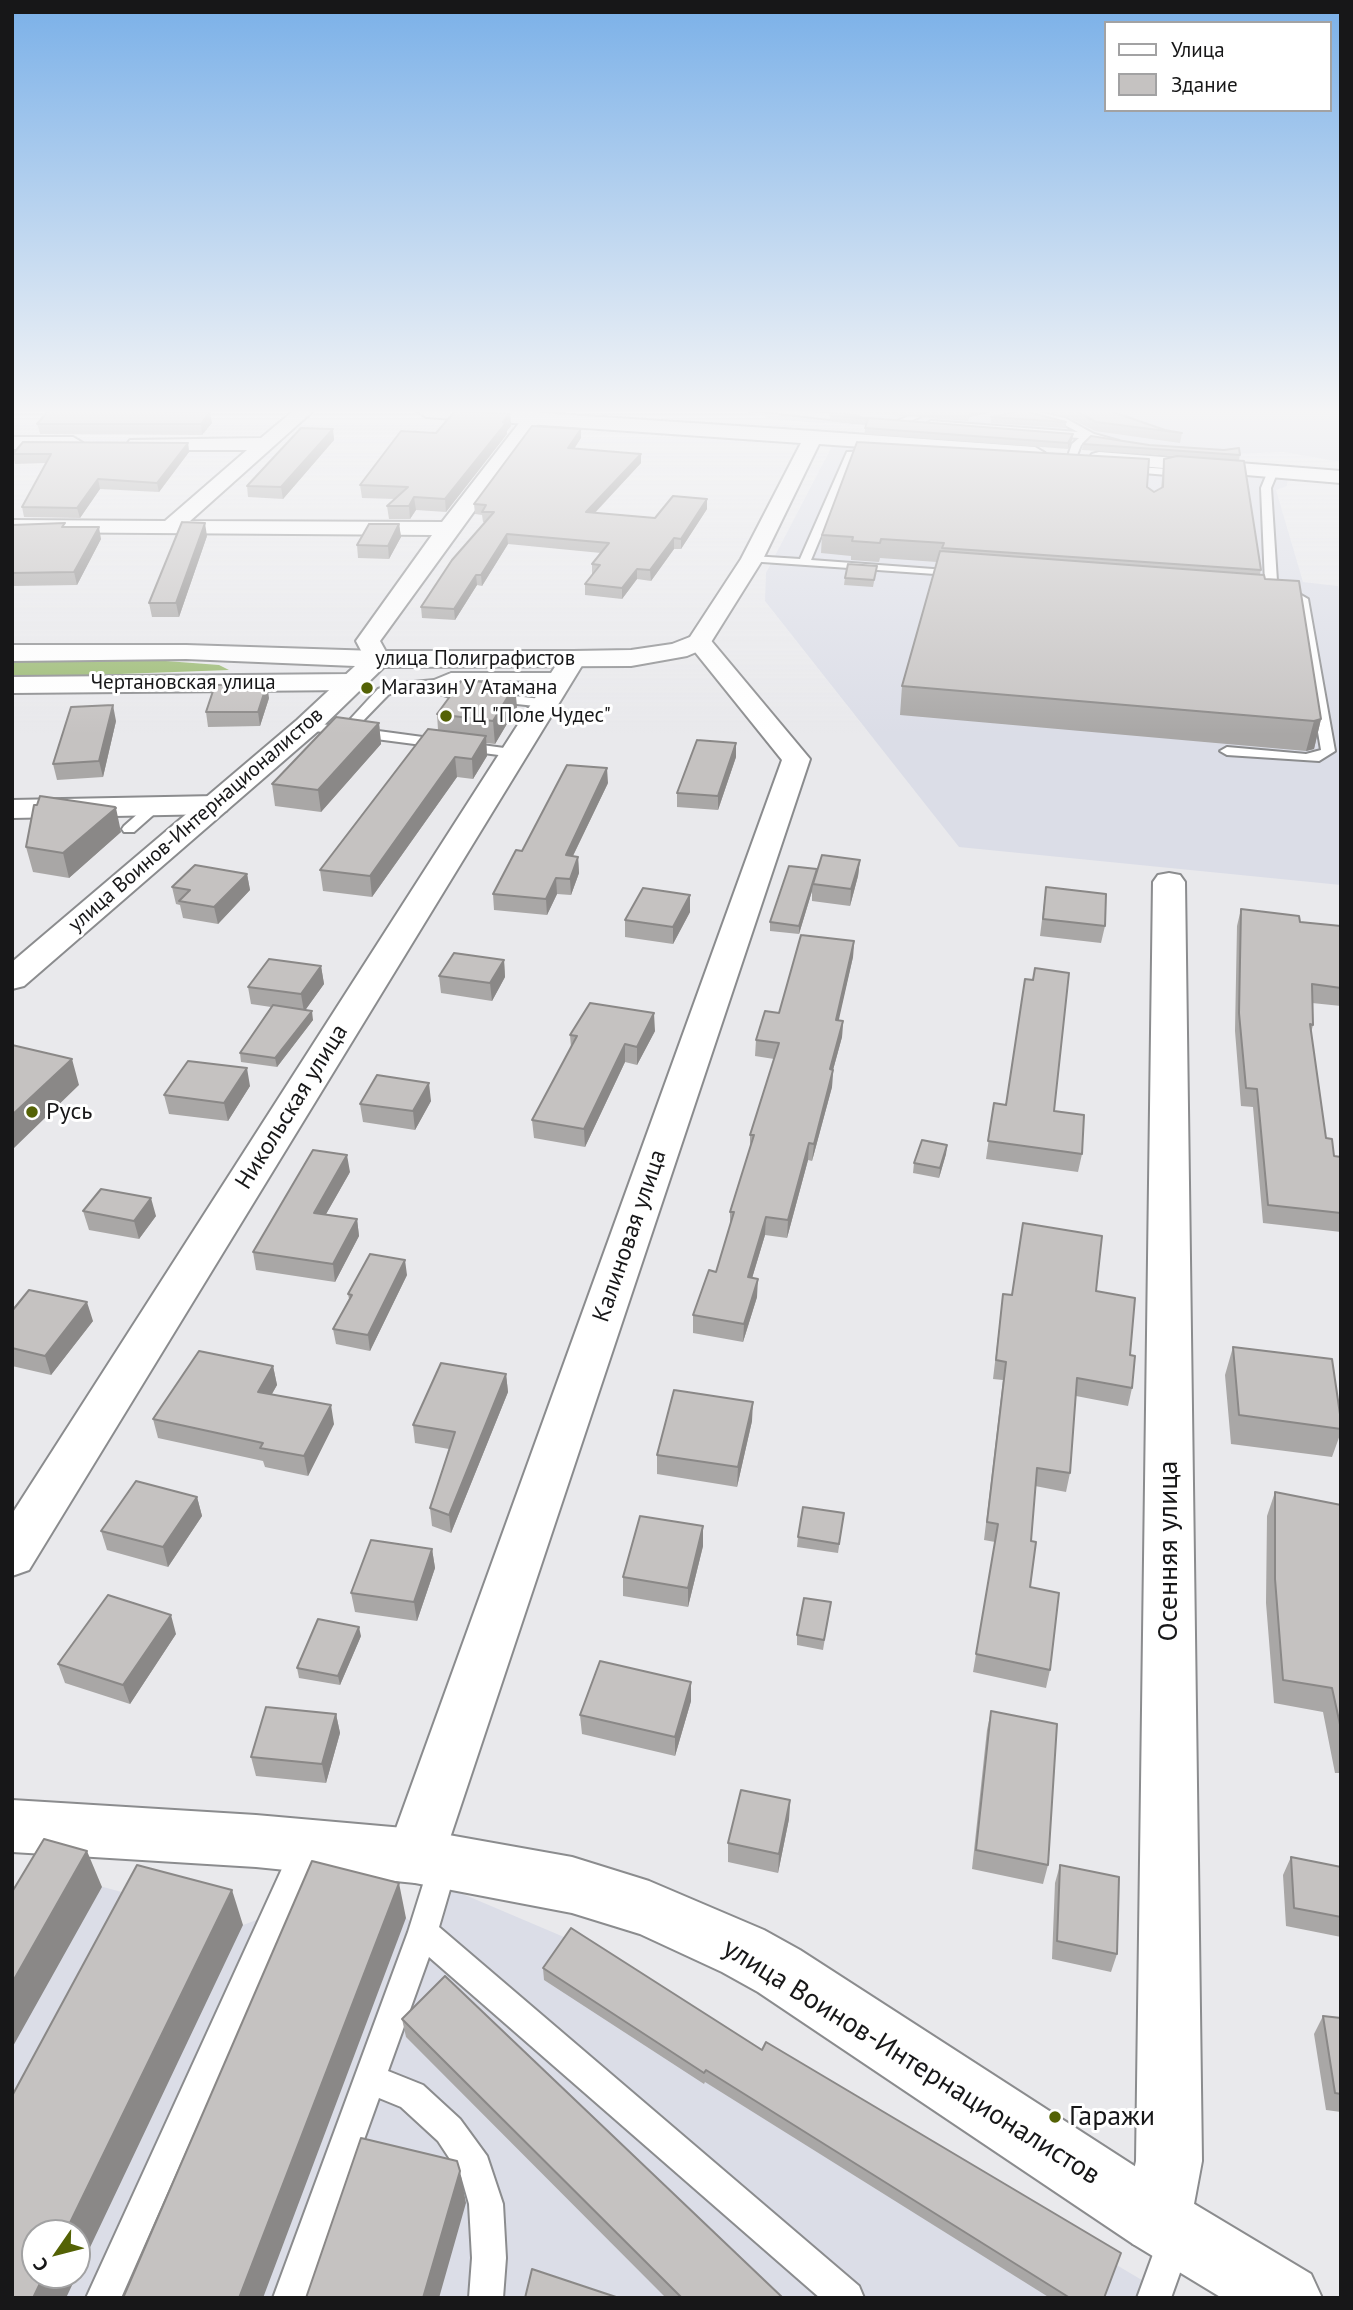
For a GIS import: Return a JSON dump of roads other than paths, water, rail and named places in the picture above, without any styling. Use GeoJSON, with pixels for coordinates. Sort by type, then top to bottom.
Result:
{"type":"FeatureCollection","features":[{"type":"Feature","properties":{"kind":"street"},"geometry":{"type":"LineString","coordinates":[[170,527],[179,519]]}},
{"type":"Feature","properties":{"kind":"street"},"geometry":{"type":"LineString","coordinates":[[377,659],[368,641],[455,519]]}},
{"type":"Feature","properties":{"kind":"street"},"geometry":{"type":"LineString","coordinates":[[699,642],[752,559],[772,519]]}},
{"type":"Feature","properties":{"kind":"street"},"geometry":{"type":"LineString","coordinates":[[12,526],[448,528]]}},
{"type":"Feature","properties":{"kind":"street","name":"улица Полиграфистов"},"geometry":{"type":"LineString","coordinates":[[12,653],[186,652],[377,659],[560,680],[678,651],[699,642]]}},
{"type":"Feature","properties":{"kind":"street","name":"Калиновая улица"},"geometry":{"type":"LineString","coordinates":[[430,1858],[796,759],[699,642]]}},
{"type":"Feature","properties":{"kind":"street","name":"улица Воинов-Интернационалистов"},"geometry":{"type":"LineString","coordinates":[[17,972],[307,726],[377,659]]}},
{"type":"Feature","properties":{"kind":"street","name":"Никольская улица"},"geometry":{"type":"LineString","coordinates":[[12,1556],[560,680]]}},
{"type":"Feature","properties":{"kind":"street","name":"Чертановская улица"},"geometry":{"type":"LineString","coordinates":[[12,685],[353,682]]}},
{"type":"Feature","properties":{"kind":"street"},"geometry":{"type":"LineString","coordinates":[[12,809],[216,805]]}},
{"type":"Feature","properties":{"kind":"street","name":"Осенняя улица"},"geometry":{"type":"LineString","coordinates":[[1167,2226],[1169,882]]}},
{"type":"Feature","properties":{"kind":"street","name":"улица Воинов-Интернационалистов"},"geometry":{"type":"LineString","coordinates":[[16,1832],[306,1846],[430,1858],[572,1885],[649,1909],[743,1951],[779,1971],[1167,2226],[1287,2298]]}},
{"type":"Feature","properties":{"kind":"lane"},"geometry":{"type":"LineString","coordinates":[[804,563],[823,519]]}},
{"type":"Feature","properties":{"kind":"lane"},"geometry":{"type":"LineString","coordinates":[[1267,519],[1270,583],[1302,599]]}},
{"type":"Feature","properties":{"kind":"lane"},"geometry":{"type":"LineString","coordinates":[[752,559],[970,575]]}},
{"type":"Feature","properties":{"kind":"lane"},"geometry":{"type":"LineString","coordinates":[[1275,597],[1302,599]]}},
{"type":"Feature","properties":{"kind":"lane"},"geometry":{"type":"LineString","coordinates":[[1227,751],[1306,758],[1319,757],[1328,751],[1302,599]]}},
{"type":"Feature","properties":{"kind":"lane"},"geometry":{"type":"LineString","coordinates":[[346,731],[383,692],[393,688],[437,684],[451,677],[463,676],[560,680]]}},
{"type":"Feature","properties":{"kind":"lane"},"geometry":{"type":"LineString","coordinates":[[437,684],[439,689],[450,693],[560,680]]}},
{"type":"Feature","properties":{"kind":"lane"},"geometry":{"type":"LineString","coordinates":[[307,726],[513,753]]}},
{"type":"Feature","properties":{"kind":"lane"},"geometry":{"type":"LineString","coordinates":[[129,829],[155,806]]}},
{"type":"Feature","properties":{"kind":"lane"},"geometry":{"type":"LineString","coordinates":[[103,2298],[306,1846]]}},
{"type":"Feature","properties":{"kind":"lane"},"geometry":{"type":"LineString","coordinates":[[290,2298],[423,1932],[430,1858]]}},
{"type":"Feature","properties":{"kind":"lane"},"geometry":{"type":"LineString","coordinates":[[423,1932],[847,2298]]}},
{"type":"Feature","properties":{"kind":"lane"},"geometry":{"type":"LineString","coordinates":[[370,2078],[412,2096],[449,2130],[475,2168],[486,2204],[489,2258],[486,2298]]}},
{"type":"Feature","properties":{"kind":"lane"},"geometry":{"type":"LineString","coordinates":[[1154,2298],[1167,2226]]}},
{"type":"Feature","properties":{"kind":"place","name":"Магазин У Атамана"},"geometry":{"type":"Point","coordinates":[367,688]}},
{"type":"Feature","properties":{"kind":"place","name":"ТЦ \"Поле Чудес\""},"geometry":{"type":"Point","coordinates":[446,716]}},
{"type":"Feature","properties":{"kind":"place","name":"Русь"},"geometry":{"type":"Point","coordinates":[32,1112]}},
{"type":"Feature","properties":{"kind":"place","name":"Гаражи"},"geometry":{"type":"Point","coordinates":[1055,2117]}}]}
